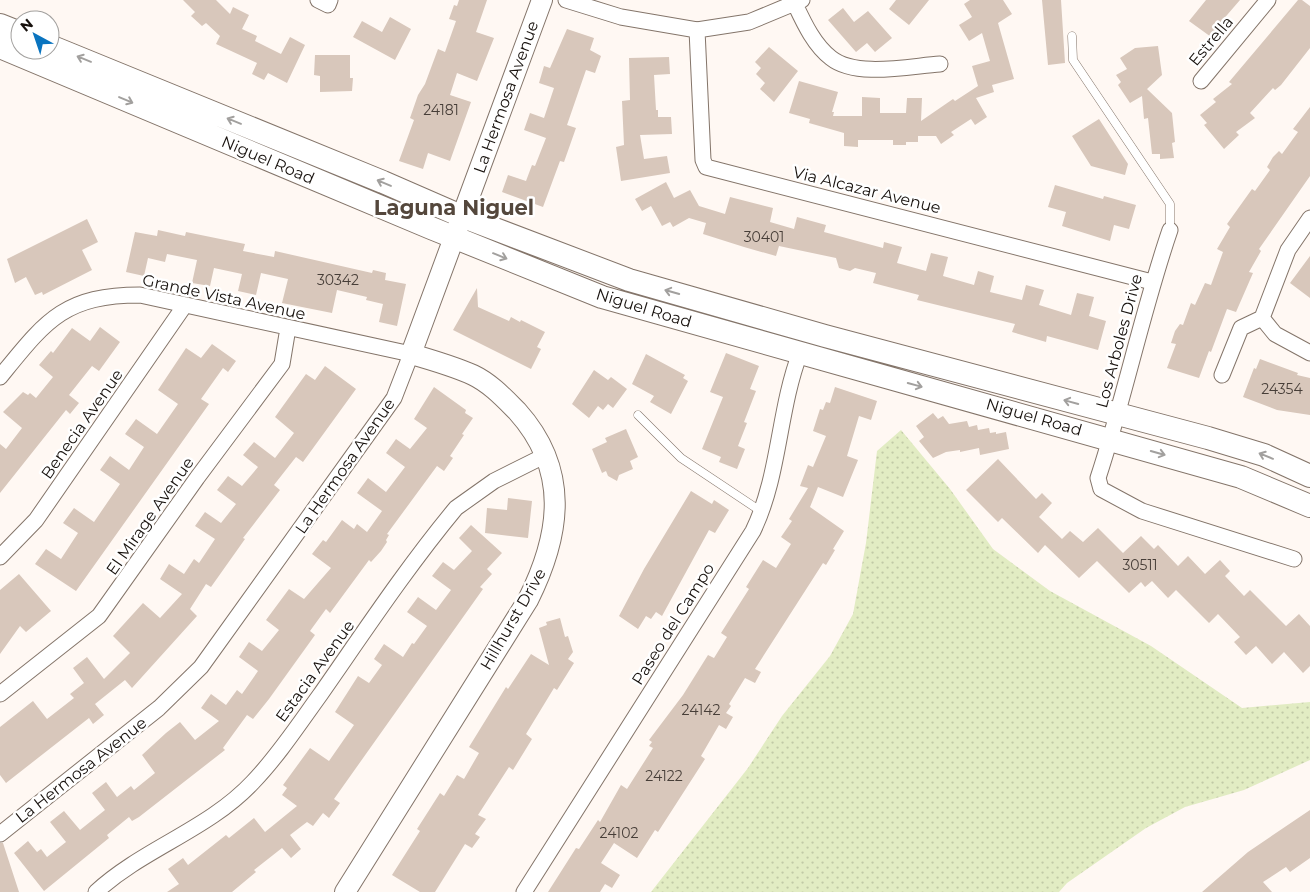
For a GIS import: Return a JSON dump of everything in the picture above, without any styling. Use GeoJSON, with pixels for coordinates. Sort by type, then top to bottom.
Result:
{"type":"FeatureCollection","features":[{"type":"Feature","properties":{"kind":"main road","name":"Niguel Road"},"geometry":{"type":"LineString","coordinates":[[0,47],[454,238],[602,297],[1241,477],[1310,506]]}},
{"type":"Feature","properties":{"kind":"main road","name":"Niguel Road"},"geometry":{"type":"LineString","coordinates":[[60,50],[374,178],[461,216],[629,280],[1255,452],[1310,476]]}},
{"type":"Feature","properties":{"kind":"main road"},"geometry":{"type":"LineString","coordinates":[[718,306],[722,314],[728,319],[782,336],[790,341],[800,353],[807,346],[815,344],[887,363],[898,362],[906,357]]}},
{"type":"Feature","properties":{"kind":"street","name":"La Hermosa Avenue"},"geometry":{"type":"LineString","coordinates":[[0,834],[159,708],[201,667],[394,398],[542,0]]}},
{"type":"Feature","properties":{"kind":"street"},"geometry":{"type":"LineString","coordinates":[[566,0],[621,17],[697,30],[749,22],[799,2],[807,30],[832,59],[861,70],[940,64]]}},
{"type":"Feature","properties":{"kind":"street","name":"Estrella"},"geometry":{"type":"LineString","coordinates":[[1201,81],[1268,0]]}},
{"type":"Feature","properties":{"kind":"street","name":"Via Alcazar Avenue"},"geometry":{"type":"LineString","coordinates":[[697,30],[702,160],[706,167],[1152,282]]}},
{"type":"Feature","properties":{"kind":"street"},"geometry":{"type":"LineString","coordinates":[[1222,375],[1241,328],[1262,318],[1288,250],[1310,218]]}},
{"type":"Feature","properties":{"kind":"street","name":"Los Arboles Drive"},"geometry":{"type":"LineString","coordinates":[[1170,230],[1152,282],[1118,415],[1098,478],[1101,489],[1142,511],[1294,559]]}},
{"type":"Feature","properties":{"kind":"street","name":"Grande Vista Avenue"},"geometry":{"type":"LineString","coordinates":[[0,378],[38,330],[59,314],[86,301],[114,295],[140,295],[411,354]]}},
{"type":"Feature","properties":{"kind":"street","name":"Benecia Avenue"},"geometry":{"type":"LineString","coordinates":[[0,557],[36,520],[185,305]]}},
{"type":"Feature","properties":{"kind":"street"},"geometry":{"type":"LineString","coordinates":[[1262,318],[1275,334],[1310,353]]}},
{"type":"Feature","properties":{"kind":"street","name":"El Mirage Avenue"},"geometry":{"type":"LineString","coordinates":[[0,694],[99,616],[197,478],[282,364],[288,328]]}},
{"type":"Feature","properties":{"kind":"street","name":"Paseo del Campo"},"geometry":{"type":"LineString","coordinates":[[524,892],[753,531],[770,491],[792,377],[800,353]]}},
{"type":"Feature","properties":{"kind":"street","name":"Hillhurst Drive"},"geometry":{"type":"LineString","coordinates":[[345,892],[528,600],[544,567],[554,530],[554,491],[546,455],[526,421],[502,395],[474,376],[411,354]]}},
{"type":"Feature","properties":{"kind":"street","name":"Estacia Avenue"},"geometry":{"type":"LineString","coordinates":[[96,892],[115,875],[148,853],[211,818],[246,790],[282,746],[456,508],[494,481],[546,455]]}},
{"type":"Feature","properties":{"kind":"lane"},"geometry":{"type":"LineString","coordinates":[[1072,36],[1073,60],[1170,204],[1170,230]]}},
{"type":"Feature","properties":{"kind":"lane"},"geometry":{"type":"LineString","coordinates":[[638,416],[681,458],[762,512]]}},
{"type":"Feature","properties":{"kind":"green space"},"geometry":{"type":"Polygon","coordinates":[[[901,430],[950,489],[993,549],[1050,591],[1151,646],[1242,708],[1310,702],[1310,760],[1244,790],[1185,807],[1146,828],[1067,883],[1059,892],[651,892],[748,768],[782,716],[830,656],[853,614],[866,543],[877,451],[901,430]]]}},
{"type":"Feature","properties":{"kind":"building"},"geometry":{"type":"Polygon","coordinates":[[[183,0],[216,0],[230,14],[233,7],[249,15],[242,29],[257,36],[255,41],[281,54],[290,37],[305,45],[287,83],[268,73],[264,80],[252,74],[257,63],[216,44],[220,36],[206,23],[202,26],[191,16],[195,12],[183,0]]]}},
{"type":"Feature","properties":{"kind":"building"},"geometry":{"type":"Polygon","coordinates":[[[459,0],[487,0],[476,32],[494,38],[477,81],[457,73],[450,95],[471,102],[450,161],[428,153],[423,169],[399,161],[414,120],[410,118],[418,95],[425,84],[438,49],[445,52],[456,21],[449,19],[454,5],[457,6],[459,0]]]}},
{"type":"Feature","properties":{"kind":"building"},"geometry":{"type":"Polygon","coordinates":[[[896,0],[929,0],[909,25],[889,9],[896,0]]]}},
{"type":"Feature","properties":{"kind":"building"},"geometry":{"type":"Polygon","coordinates":[[[970,0],[1003,0],[1012,14],[998,23],[1014,79],[992,85],[994,92],[976,98],[987,117],[975,125],[971,119],[951,132],[954,135],[941,144],[936,136],[918,136],[918,142],[906,142],[906,145],[893,145],[893,140],[858,140],[858,147],[844,146],[844,133],[809,123],[810,119],[789,113],[799,81],[838,92],[832,112],[834,112],[833,116],[862,116],[862,97],[880,98],[880,113],[906,113],[907,98],[922,98],[921,121],[953,99],[955,101],[978,86],[972,66],[990,61],[982,33],[969,41],[959,25],[972,17],[964,4],[970,0]]]}},
{"type":"Feature","properties":{"kind":"building"},"geometry":{"type":"Polygon","coordinates":[[[1042,0],[1061,0],[1065,63],[1048,65],[1042,0]]]}},
{"type":"Feature","properties":{"kind":"building"},"geometry":{"type":"Polygon","coordinates":[[[1206,0],[1240,0],[1221,22],[1228,29],[1218,42],[1189,21],[1206,0]]]}},
{"type":"Feature","properties":{"kind":"building"},"geometry":{"type":"Polygon","coordinates":[[[1298,0],[1302,0],[1310,6],[1310,48],[1281,85],[1275,90],[1273,88],[1250,113],[1255,118],[1236,132],[1239,135],[1224,149],[1204,125],[1207,123],[1200,115],[1216,102],[1213,99],[1232,84],[1229,82],[1298,0]]]}},
{"type":"Feature","properties":{"kind":"building"},"geometry":{"type":"Polygon","coordinates":[[[843,8],[854,22],[868,11],[892,38],[875,52],[867,43],[856,52],[828,20],[843,8]]]}},
{"type":"Feature","properties":{"kind":"building"},"geometry":{"type":"Polygon","coordinates":[[[390,17],[411,29],[395,60],[353,37],[362,21],[382,32],[390,17]]]}},
{"type":"Feature","properties":{"kind":"building"},"geometry":{"type":"Polygon","coordinates":[[[567,29],[594,38],[590,50],[601,56],[595,73],[586,70],[567,125],[576,128],[564,162],[560,161],[543,207],[502,192],[508,175],[526,181],[532,165],[535,166],[546,138],[524,130],[530,113],[544,118],[554,88],[539,83],[544,66],[550,68],[567,29]]]}},
{"type":"Feature","properties":{"kind":"building"},"geometry":{"type":"Polygon","coordinates":[[[1158,46],[1162,75],[1147,89],[1172,113],[1175,142],[1172,143],[1174,158],[1160,159],[1160,154],[1152,154],[1148,118],[1144,119],[1142,96],[1130,103],[1118,85],[1121,82],[1116,75],[1127,69],[1120,58],[1135,48],[1158,46]]]}},
{"type":"Feature","properties":{"kind":"building"},"geometry":{"type":"Polygon","coordinates":[[[769,47],[798,71],[774,102],[760,89],[765,83],[756,74],[761,68],[755,62],[769,47]]]}},
{"type":"Feature","properties":{"kind":"building"},"geometry":{"type":"Polygon","coordinates":[[[315,55],[350,55],[350,78],[353,78],[352,91],[320,92],[320,76],[314,75],[315,55]]]}},
{"type":"Feature","properties":{"kind":"building"},"geometry":{"type":"Polygon","coordinates":[[[669,57],[670,74],[654,75],[658,117],[671,117],[672,134],[640,135],[644,159],[667,156],[670,173],[621,181],[616,147],[624,145],[622,101],[630,100],[629,58],[669,57]]]}},
{"type":"Feature","properties":{"kind":"building"},"geometry":{"type":"Polygon","coordinates":[[[1310,107],[1310,176],[1259,249],[1261,251],[1249,272],[1253,273],[1236,312],[1227,309],[1199,378],[1167,368],[1176,344],[1171,343],[1175,331],[1180,324],[1183,325],[1191,303],[1195,305],[1205,283],[1211,285],[1223,252],[1217,249],[1230,227],[1227,224],[1252,189],[1255,191],[1270,170],[1267,167],[1273,157],[1279,151],[1282,154],[1298,132],[1293,129],[1310,107]]]}},
{"type":"Feature","properties":{"kind":"building"},"geometry":{"type":"Polygon","coordinates":[[[1099,119],[1128,164],[1125,175],[1091,166],[1072,136],[1099,119]]]}},
{"type":"Feature","properties":{"kind":"building"},"geometry":{"type":"Polygon","coordinates":[[[666,182],[674,198],[690,190],[699,206],[725,214],[730,197],[773,208],[770,222],[794,229],[797,217],[826,225],[824,232],[883,248],[884,242],[902,247],[897,263],[926,271],[931,253],[948,257],[943,276],[974,285],[978,271],[994,276],[990,292],[1022,300],[1026,285],[1044,290],[1039,305],[1071,315],[1077,293],[1094,297],[1089,316],[1106,321],[1098,350],[1047,336],[1046,342],[1012,332],[1015,324],[917,300],[919,295],[873,283],[876,273],[855,268],[850,271],[839,268],[836,258],[779,246],[776,256],[703,234],[706,223],[689,218],[673,227],[670,222],[662,226],[651,206],[642,211],[635,199],[666,182]]]}},
{"type":"Feature","properties":{"kind":"building"},"geometry":{"type":"Polygon","coordinates":[[[1055,185],[1103,199],[1104,196],[1136,205],[1129,229],[1114,225],[1110,241],[1062,226],[1066,212],[1048,207],[1055,185]]]}},
{"type":"Feature","properties":{"kind":"building"},"geometry":{"type":"Polygon","coordinates":[[[87,219],[98,242],[82,250],[92,270],[43,295],[42,292],[35,295],[26,277],[15,283],[7,259],[87,219]]]}},
{"type":"Feature","properties":{"kind":"building"},"geometry":{"type":"Polygon","coordinates":[[[158,230],[185,236],[186,232],[245,244],[243,251],[274,257],[275,251],[372,273],[373,270],[386,273],[385,280],[406,284],[397,326],[379,322],[383,304],[366,300],[367,297],[337,290],[332,313],[282,303],[288,279],[261,273],[256,295],[238,291],[242,274],[214,268],[210,286],[192,283],[197,260],[167,254],[165,262],[148,258],[144,276],[126,272],[135,232],[157,236],[158,230]]]}},
{"type":"Feature","properties":{"kind":"building"},"geometry":{"type":"Polygon","coordinates":[[[1310,256],[1310,298],[1290,283],[1310,256]]]}},
{"type":"Feature","properties":{"kind":"building"},"geometry":{"type":"Polygon","coordinates":[[[477,288],[478,307],[509,321],[511,317],[520,322],[521,320],[545,332],[537,347],[541,349],[531,369],[453,330],[477,288]]]}},
{"type":"Feature","properties":{"kind":"building"},"geometry":{"type":"Polygon","coordinates":[[[100,327],[120,342],[99,371],[92,366],[69,395],[79,403],[70,414],[66,410],[0,493],[0,444],[6,449],[22,428],[3,412],[23,392],[28,395],[30,393],[36,398],[53,377],[39,365],[51,351],[53,353],[72,328],[90,341],[100,327]]]}},
{"type":"Feature","properties":{"kind":"building"},"geometry":{"type":"Polygon","coordinates":[[[212,344],[236,361],[228,372],[223,368],[201,399],[209,404],[76,591],[35,564],[46,549],[61,559],[78,533],[63,523],[74,508],[94,522],[120,484],[100,470],[110,456],[129,470],[144,447],[125,434],[136,419],[157,434],[178,404],[158,390],[186,348],[201,358],[212,344]]]}},
{"type":"Feature","properties":{"kind":"building"},"geometry":{"type":"Polygon","coordinates":[[[726,353],[759,366],[750,389],[756,391],[744,422],[747,423],[738,446],[745,449],[737,469],[719,462],[721,457],[702,449],[723,397],[710,392],[726,353]]]}},
{"type":"Feature","properties":{"kind":"building"},"geometry":{"type":"Polygon","coordinates":[[[646,354],[685,375],[683,378],[688,381],[671,414],[650,402],[654,396],[632,384],[646,354]]]}},
{"type":"Feature","properties":{"kind":"building"},"geometry":{"type":"Polygon","coordinates":[[[1260,359],[1298,373],[1297,375],[1310,378],[1310,415],[1277,410],[1243,397],[1254,368],[1256,369],[1260,359]]]}},
{"type":"Feature","properties":{"kind":"building"},"geometry":{"type":"Polygon","coordinates":[[[325,366],[356,389],[303,462],[296,457],[274,485],[280,490],[243,538],[245,539],[211,587],[206,584],[190,609],[197,616],[132,688],[125,680],[95,704],[104,715],[93,724],[89,718],[6,783],[0,775],[0,727],[33,701],[47,719],[74,698],[70,694],[84,683],[73,668],[87,657],[104,679],[130,653],[113,636],[143,603],[160,618],[182,594],[160,579],[169,564],[184,574],[194,559],[199,563],[215,539],[195,526],[205,512],[221,523],[236,504],[217,490],[228,476],[242,486],[258,467],[243,455],[254,442],[275,458],[294,433],[275,417],[306,374],[315,380],[325,366]]]}},
{"type":"Feature","properties":{"kind":"building"},"geometry":{"type":"Polygon","coordinates":[[[594,370],[608,380],[611,377],[627,389],[613,408],[608,404],[603,410],[598,406],[589,418],[572,404],[594,370]]]}},
{"type":"Feature","properties":{"kind":"building"},"geometry":{"type":"Polygon","coordinates":[[[434,387],[466,410],[465,413],[473,418],[450,456],[453,458],[444,471],[437,466],[387,534],[389,535],[386,540],[387,542],[381,551],[371,562],[369,560],[330,613],[326,609],[310,631],[315,635],[269,699],[253,719],[247,715],[223,748],[225,750],[139,817],[132,821],[129,817],[107,835],[109,838],[44,891],[14,853],[28,841],[37,852],[41,849],[47,857],[66,842],[50,822],[64,811],[80,830],[105,810],[92,793],[106,782],[117,797],[131,786],[134,790],[155,773],[142,755],[180,722],[195,740],[219,721],[201,708],[211,694],[226,705],[237,690],[242,694],[258,671],[239,657],[249,642],[262,651],[279,630],[266,620],[289,589],[304,599],[331,568],[312,554],[323,540],[326,542],[342,520],[354,529],[357,524],[367,532],[382,511],[357,493],[368,478],[386,492],[405,467],[386,453],[396,439],[410,449],[427,428],[414,419],[434,387]]]}},
{"type":"Feature","properties":{"kind":"building"},"geometry":{"type":"Polygon","coordinates":[[[835,387],[877,401],[871,420],[859,416],[847,456],[858,460],[843,497],[818,487],[810,507],[844,531],[833,549],[835,550],[826,565],[823,563],[755,669],[761,672],[755,683],[745,678],[729,704],[731,706],[726,713],[733,717],[726,729],[719,725],[701,756],[705,759],[658,832],[655,830],[637,858],[614,843],[601,863],[620,875],[612,888],[605,884],[600,892],[548,892],[576,848],[579,849],[598,820],[600,822],[621,785],[627,789],[653,748],[649,746],[652,742],[649,740],[683,695],[708,655],[714,658],[727,637],[721,633],[749,589],[746,587],[763,560],[776,568],[791,544],[781,537],[792,521],[789,519],[808,488],[800,486],[808,465],[813,467],[826,436],[813,431],[820,409],[823,410],[826,402],[830,403],[835,387]]]}},
{"type":"Feature","properties":{"kind":"building"},"geometry":{"type":"Polygon","coordinates":[[[933,413],[938,419],[943,416],[949,424],[967,421],[969,427],[977,425],[978,430],[989,428],[990,433],[1006,432],[1009,449],[980,455],[979,448],[960,452],[960,450],[946,452],[933,458],[919,441],[924,437],[916,426],[933,413]]]}},
{"type":"Feature","properties":{"kind":"building"},"geometry":{"type":"Polygon","coordinates":[[[626,429],[638,457],[630,461],[633,469],[619,475],[617,481],[608,476],[606,471],[602,473],[592,449],[607,442],[605,438],[626,429]]]}},
{"type":"Feature","properties":{"kind":"building"},"geometry":{"type":"Polygon","coordinates":[[[998,459],[1036,499],[1042,493],[1052,503],[1039,517],[1062,539],[1070,531],[1083,542],[1098,528],[1123,553],[1141,536],[1154,549],[1158,545],[1178,566],[1188,556],[1205,574],[1220,560],[1230,571],[1225,576],[1244,596],[1250,590],[1286,626],[1299,614],[1310,626],[1310,666],[1303,673],[1284,652],[1272,664],[1256,646],[1246,655],[1234,642],[1240,637],[1218,614],[1209,623],[1176,590],[1168,598],[1152,581],[1145,587],[1141,582],[1129,593],[1097,561],[1079,578],[1045,545],[1038,553],[1002,518],[998,522],[966,490],[998,459]]]}},
{"type":"Feature","properties":{"kind":"building"},"geometry":{"type":"Polygon","coordinates":[[[691,491],[712,504],[714,500],[729,510],[715,533],[709,530],[662,616],[656,612],[651,619],[646,616],[638,629],[619,616],[644,569],[691,491]]]}},
{"type":"Feature","properties":{"kind":"building"},"geometry":{"type":"Polygon","coordinates":[[[508,498],[532,501],[528,538],[485,533],[487,508],[507,510],[508,498]]]}},
{"type":"Feature","properties":{"kind":"building"},"geometry":{"type":"Polygon","coordinates":[[[471,525],[502,553],[487,569],[492,574],[480,587],[483,589],[334,799],[340,803],[329,818],[323,813],[313,826],[307,822],[290,835],[301,849],[291,858],[282,848],[254,870],[256,872],[232,892],[167,892],[179,884],[168,869],[183,858],[188,865],[226,835],[229,838],[254,818],[265,832],[297,806],[282,795],[287,788],[283,785],[310,748],[329,761],[354,725],[335,712],[358,676],[369,683],[382,665],[374,659],[384,644],[403,657],[412,643],[414,644],[427,626],[407,612],[418,597],[436,610],[451,590],[432,576],[443,562],[454,570],[472,551],[459,538],[471,525]]]}},
{"type":"Feature","properties":{"kind":"building"},"geometry":{"type":"Polygon","coordinates":[[[19,574],[51,611],[26,632],[20,626],[0,654],[0,590],[19,574]]]}},
{"type":"Feature","properties":{"kind":"building"},"geometry":{"type":"Polygon","coordinates":[[[560,618],[565,637],[568,636],[573,652],[568,659],[574,663],[557,690],[554,688],[526,734],[532,739],[513,770],[509,767],[478,815],[486,819],[475,834],[480,837],[472,848],[465,844],[435,892],[420,892],[392,875],[420,831],[417,829],[440,793],[444,796],[457,775],[464,779],[479,753],[469,747],[506,687],[508,689],[531,654],[549,665],[539,628],[547,625],[546,622],[560,618]]]}},
{"type":"Feature","properties":{"kind":"building"},"geometry":{"type":"Polygon","coordinates":[[[1310,810],[1310,858],[1290,872],[1286,867],[1263,882],[1272,892],[1202,892],[1248,852],[1310,810]]]}},
{"type":"Feature","properties":{"kind":"building"},"geometry":{"type":"Polygon","coordinates":[[[0,843],[3,843],[19,892],[0,892],[0,843]]]}},
{"type":"Feature","properties":{"kind":"district","name":"Laguna Niguel"},"geometry":{"type":"Point","coordinates":[454,207]}}]}
